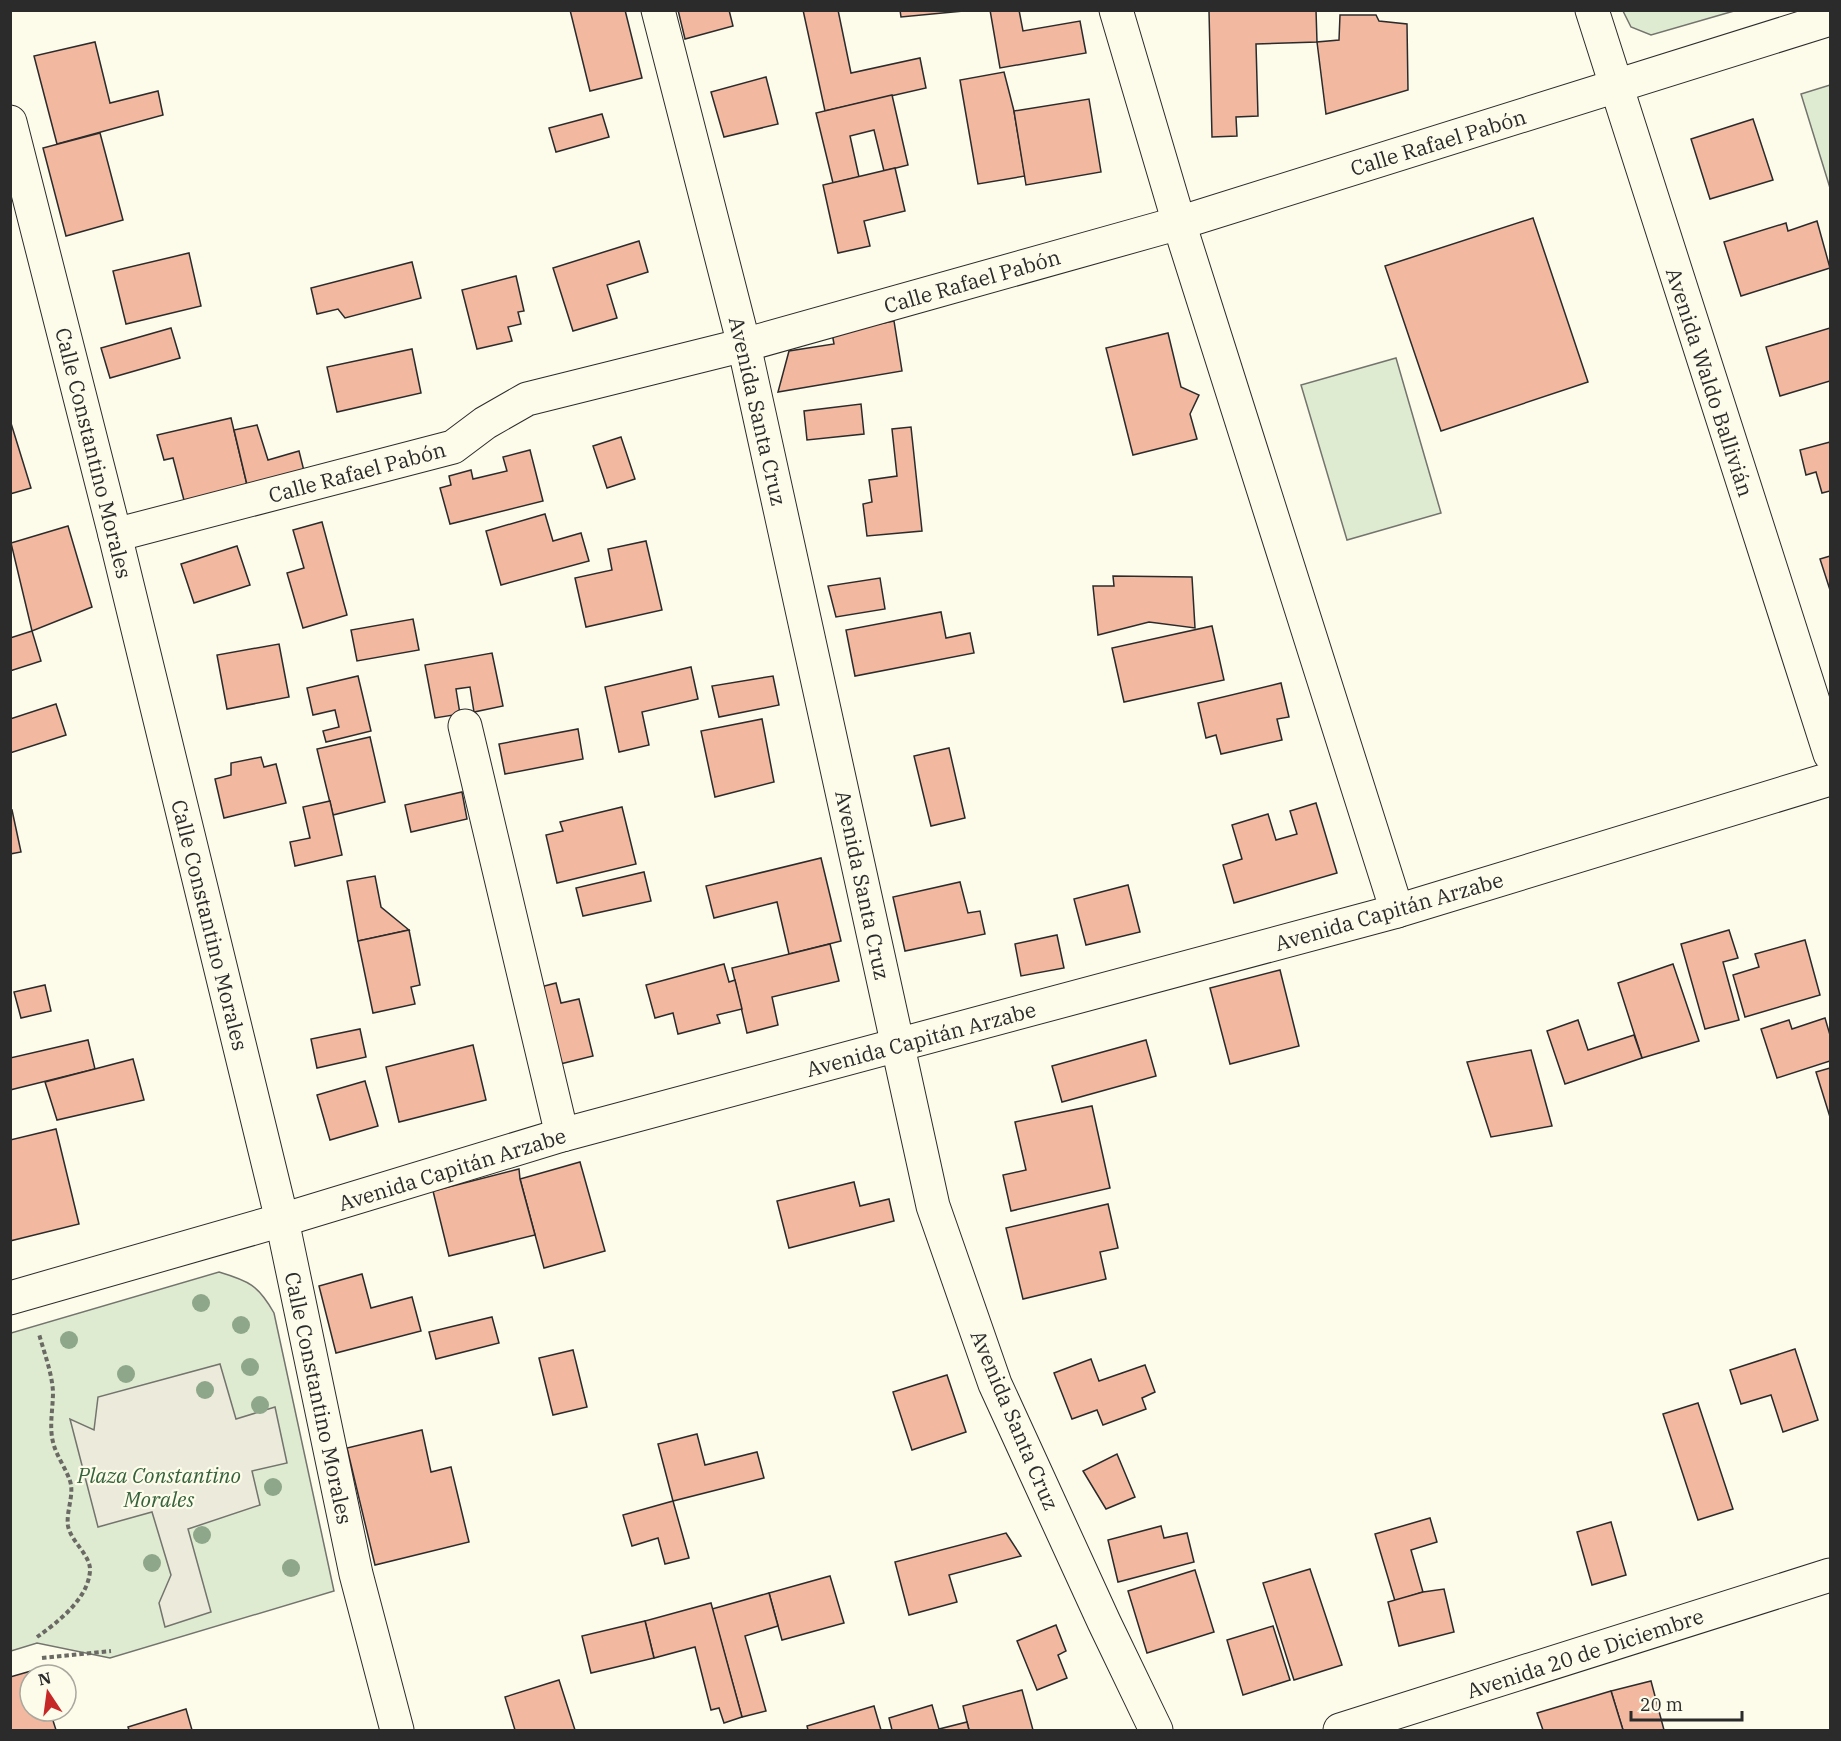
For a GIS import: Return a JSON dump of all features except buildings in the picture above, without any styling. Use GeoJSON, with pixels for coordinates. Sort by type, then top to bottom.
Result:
{"type":"FeatureCollection","features":[{"type":"Feature","properties":{"kind":"main road","name":"Avenida Santa Cruz"},"geometry":{"type":"LineString","coordinates":[[658,10],[744,345],[933,1206],[995,1384],[1156,1731]]}},
{"type":"Feature","properties":{"kind":"main road"},"geometry":{"type":"LineString","coordinates":[[1116,10],[1179,223],[1397,911]]}},
{"type":"Feature","properties":{"kind":"main road","name":"Avenida Waldo Ballivián"},"geometry":{"type":"LineString","coordinates":[[1592,10],[1830,754]]}},
{"type":"Feature","properties":{"kind":"main road","name":"Calle Rafael Pabón"},"geometry":{"type":"LineString","coordinates":[[115,535],[453,447],[485,423],[527,399],[744,345],[1179,223],[1830,19]]}},
{"type":"Feature","properties":{"kind":"main road","name":"Calle Constantino Morales"},"geometry":{"type":"LineString","coordinates":[[10,122],[115,535],[282,1220],[356,1574],[397,1731]]}},
{"type":"Feature","properties":{"kind":"main road"},"geometry":{"type":"LineString","coordinates":[[465,726],[562,1135]]}},
{"type":"Feature","properties":{"kind":"main road","name":"Avenida Capitán Arzabe"},"geometry":{"type":"LineString","coordinates":[[10,1298],[282,1220],[562,1135],[1397,911],[1830,779]]}},
{"type":"Feature","properties":{"kind":"main road","name":"Avenida 20 de Diciembre"},"geometry":{"type":"LineString","coordinates":[[1340,1731],[1830,1575]]}},
{"type":"Feature","properties":{"kind":"path"},"geometry":{"type":"LineString","coordinates":[[37,1637],[56,1624],[77,1600],[87,1584],[90,1569],[88,1560],[74,1540],[68,1526],[71,1485],[52,1442],[53,1390],[39,1334]]}},
{"type":"Feature","properties":{"kind":"path"},"geometry":{"type":"LineString","coordinates":[[42,1658],[111,1651]]}},
{"type":"Feature","properties":{"kind":"green space"},"geometry":{"type":"Polygon","coordinates":[[[1623,11],[1734,11],[1651,35],[1631,27],[1623,11]]]}},
{"type":"Feature","properties":{"kind":"green space"},"geometry":{"type":"Polygon","coordinates":[[[1830,85],[1830,188],[1801,94],[1830,85]]]}},
{"type":"Feature","properties":{"kind":"green space"},"geometry":{"type":"Polygon","coordinates":[[[1396,358],[1441,513],[1347,540],[1301,385],[1396,358]]]}},
{"type":"Feature","properties":{"kind":"green space","name":"Plaza Constantino Morales"},"geometry":{"type":"Polygon","coordinates":[[[219,1272],[252,1285],[263,1296],[274,1313],[334,1591],[110,1658],[37,1643],[11,1651],[11,1333],[219,1272]]]}},
{"type":"Feature","properties":{"kind":"shaded area"},"geometry":{"type":"Polygon","coordinates":[[[220,1364],[236,1419],[275,1407],[287,1463],[252,1471],[260,1505],[188,1529],[211,1612],[165,1627],[159,1603],[171,1575],[152,1512],[98,1527],[70,1419],[94,1430],[98,1397],[220,1364]]]}}]}
